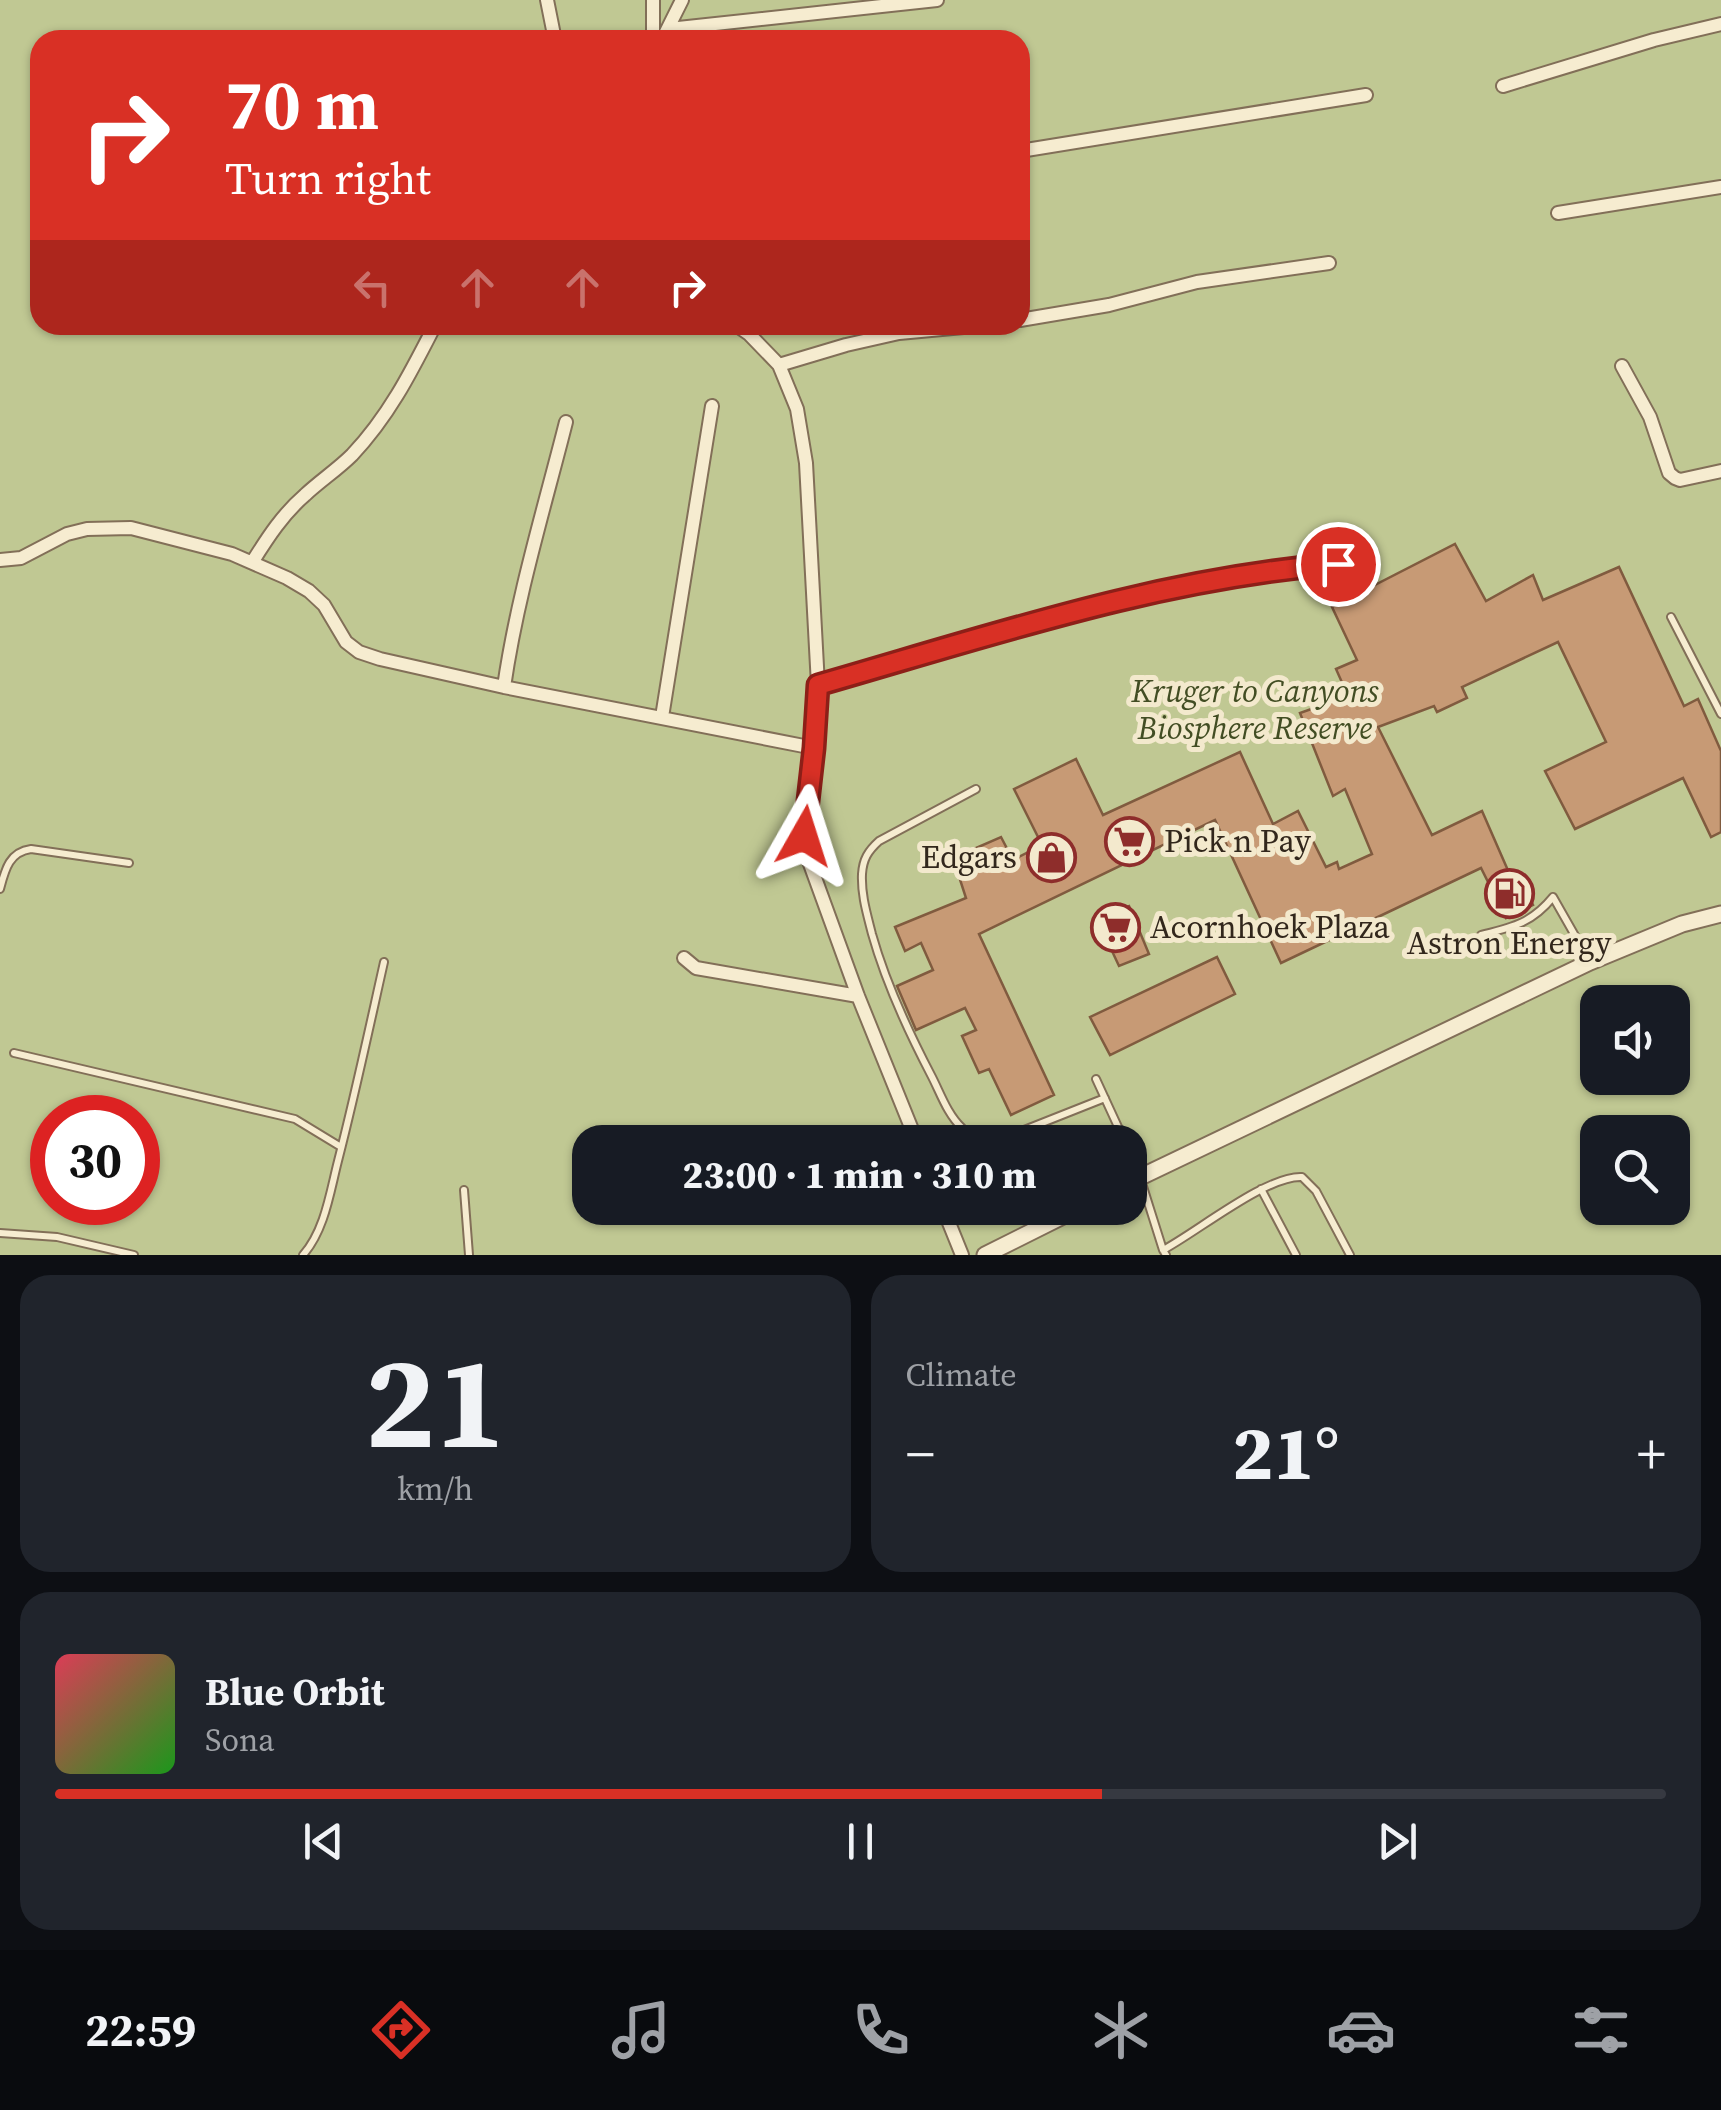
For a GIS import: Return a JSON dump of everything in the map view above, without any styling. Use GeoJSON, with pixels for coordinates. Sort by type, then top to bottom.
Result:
{"type":"FeatureCollection","features":[{"type":"Feature","properties":{"kind":"street"},"geometry":{"type":"LineString","coordinates":[[547,0],[552,30]]}},
{"type":"Feature","properties":{"kind":"street"},"geometry":{"type":"LineString","coordinates":[[654,0],[654,30]]}},
{"type":"Feature","properties":{"kind":"street"},"geometry":{"type":"LineString","coordinates":[[667,30],[682,0]]}},
{"type":"Feature","properties":{"kind":"street"},"geometry":{"type":"LineString","coordinates":[[697,30],[937,0]]}},
{"type":"Feature","properties":{"kind":"street"},"geometry":{"type":"LineString","coordinates":[[1503,86],[1721,24]]}},
{"type":"Feature","properties":{"kind":"street"},"geometry":{"type":"LineString","coordinates":[[1030,149],[1366,95]]}},
{"type":"Feature","properties":{"kind":"street"},"geometry":{"type":"LineString","coordinates":[[1558,213],[1721,187]]}},
{"type":"Feature","properties":{"kind":"street"},"geometry":{"type":"LineString","coordinates":[[1030,318],[1197,282],[1329,263]]}},
{"type":"Feature","properties":{"kind":"street"},"geometry":{"type":"LineString","coordinates":[[252,561],[283,517],[370,434],[397,398],[430,335]]}},
{"type":"Feature","properties":{"kind":"street"},"geometry":{"type":"LineString","coordinates":[[750,335],[780,365],[797,410],[806,463],[818,685],[804,821],[806,852],[910,1125]]}},
{"type":"Feature","properties":{"kind":"street"},"geometry":{"type":"LineString","coordinates":[[780,365],[890,335]]}},
{"type":"Feature","properties":{"kind":"street"},"geometry":{"type":"LineString","coordinates":[[1622,366],[1650,418],[1674,478],[1721,471]]}},
{"type":"Feature","properties":{"kind":"street"},"geometry":{"type":"LineString","coordinates":[[662,716],[712,406]]}},
{"type":"Feature","properties":{"kind":"street"},"geometry":{"type":"LineString","coordinates":[[504,687],[566,422]]}},
{"type":"Feature","properties":{"kind":"street"},"geometry":{"type":"LineString","coordinates":[[0,560],[21,558],[77,531],[111,528],[147,532],[252,561],[309,591],[324,605],[346,642],[359,652],[380,659],[814,748]]}},
{"type":"Feature","properties":{"kind":"street"},"geometry":{"type":"LineString","coordinates":[[818,685],[1138,594],[1338,564]]}},
{"type":"Feature","properties":{"kind":"street"},"geometry":{"type":"LineString","coordinates":[[1147,1174],[1590,962],[1682,924],[1721,914]]}},
{"type":"Feature","properties":{"kind":"street"},"geometry":{"type":"LineString","coordinates":[[684,958],[696,968],[858,996]]}},
{"type":"Feature","properties":{"kind":"street"},"geometry":{"type":"LineString","coordinates":[[950,1225],[962,1255]]}},
{"type":"Feature","properties":{"kind":"street"},"geometry":{"type":"LineString","coordinates":[[985,1255],[1046,1225]]}},
{"type":"Feature","properties":{"kind":"lane"},"geometry":{"type":"LineString","coordinates":[[1671,617],[1721,714]]}},
{"type":"Feature","properties":{"kind":"lane"},"geometry":{"type":"LineString","coordinates":[[976,789],[879,841],[864,859],[864,904],[883,971],[904,1024],[952,1116],[973,1136],[1004,1138],[1105,1098]]}},
{"type":"Feature","properties":{"kind":"lane"},"geometry":{"type":"LineString","coordinates":[[0,889],[9,861],[21,851],[130,862]]}},
{"type":"Feature","properties":{"kind":"lane"},"geometry":{"type":"LineString","coordinates":[[1482,935],[1529,920],[1553,897],[1590,962]]}},
{"type":"Feature","properties":{"kind":"lane"},"geometry":{"type":"LineString","coordinates":[[303,1255],[324,1213],[384,962]]}},
{"type":"Feature","properties":{"kind":"lane"},"geometry":{"type":"LineString","coordinates":[[14,1053],[295,1119],[342,1147]]}},
{"type":"Feature","properties":{"kind":"lane"},"geometry":{"type":"LineString","coordinates":[[1096,1079],[1117,1125]]}},
{"type":"Feature","properties":{"kind":"lane"},"geometry":{"type":"LineString","coordinates":[[1147,1210],[1164,1252],[1261,1190],[1302,1176],[1316,1191],[1350,1255]]}},
{"type":"Feature","properties":{"kind":"lane"},"geometry":{"type":"LineString","coordinates":[[464,1190],[470,1255]]}},
{"type":"Feature","properties":{"kind":"lane"},"geometry":{"type":"LineString","coordinates":[[1261,1190],[1296,1255]]}},
{"type":"Feature","properties":{"kind":"lane"},"geometry":{"type":"LineString","coordinates":[[0,1233],[57,1237],[134,1255]]}},
{"type":"Feature","properties":{"kind":"green space","name":"Kruger to Canyons Biosphere Reserve"},"geometry":{"type":"Polygon","coordinates":[[[0,0],[1721,0],[1721,1255],[0,1255],[0,0]]]}},
{"type":"Feature","properties":{"kind":"building"},"geometry":{"type":"Polygon","coordinates":[[[1455,544],[1486,601],[1533,575],[1543,600],[1619,567],[1684,706],[1698,699],[1721,751],[1721,832],[1711,837],[1683,778],[1575,829],[1545,771],[1606,742],[1558,642],[1462,687],[1467,698],[1437,712],[1434,706],[1378,727],[1432,835],[1482,811],[1510,875],[1517,872],[1533,905],[1506,918],[1481,868],[1281,963],[1215,820],[979,934],[1054,1095],[1011,1115],[989,1069],[979,1073],[962,1036],[976,1030],[965,1008],[916,1030],[897,986],[933,970],[921,943],[905,951],[895,927],[966,898],[953,858],[1001,837],[1013,860],[1042,845],[1014,789],[1076,759],[1103,815],[1240,752],[1273,824],[1298,811],[1326,867],[1337,862],[1339,869],[1372,854],[1345,789],[1333,796],[1300,713],[1348,696],[1336,669],[1357,660],[1332,607],[1455,544]]]}},
{"type":"Feature","properties":{"kind":"building"},"geometry":{"type":"Polygon","coordinates":[[[1129,906],[1149,954],[1119,966],[1097,919],[1129,906]]]}},
{"type":"Feature","properties":{"kind":"building"},"geometry":{"type":"Polygon","coordinates":[[[1217,957],[1235,994],[1110,1055],[1090,1017],[1217,957]]]}},
{"type":"Feature","properties":{"kind":"place","name":"Pick n Pay"},"geometry":{"type":"Point","coordinates":[1129,841]}},
{"type":"Feature","properties":{"kind":"place","name":"Edgars"},"geometry":{"type":"Point","coordinates":[1052,857]}},
{"type":"Feature","properties":{"kind":"place","name":"Astron Energy"},"geometry":{"type":"Point","coordinates":[1509,893]}},
{"type":"Feature","properties":{"kind":"place","name":"Acornhoek Plaza"},"geometry":{"type":"Point","coordinates":[1115,927]}},
{"type":"Feature","properties":{"kind":"route"},"geometry":{"type":"LineString","coordinates":[[804,836],[818,685],[1138,594],[1338,564]]}}]}
